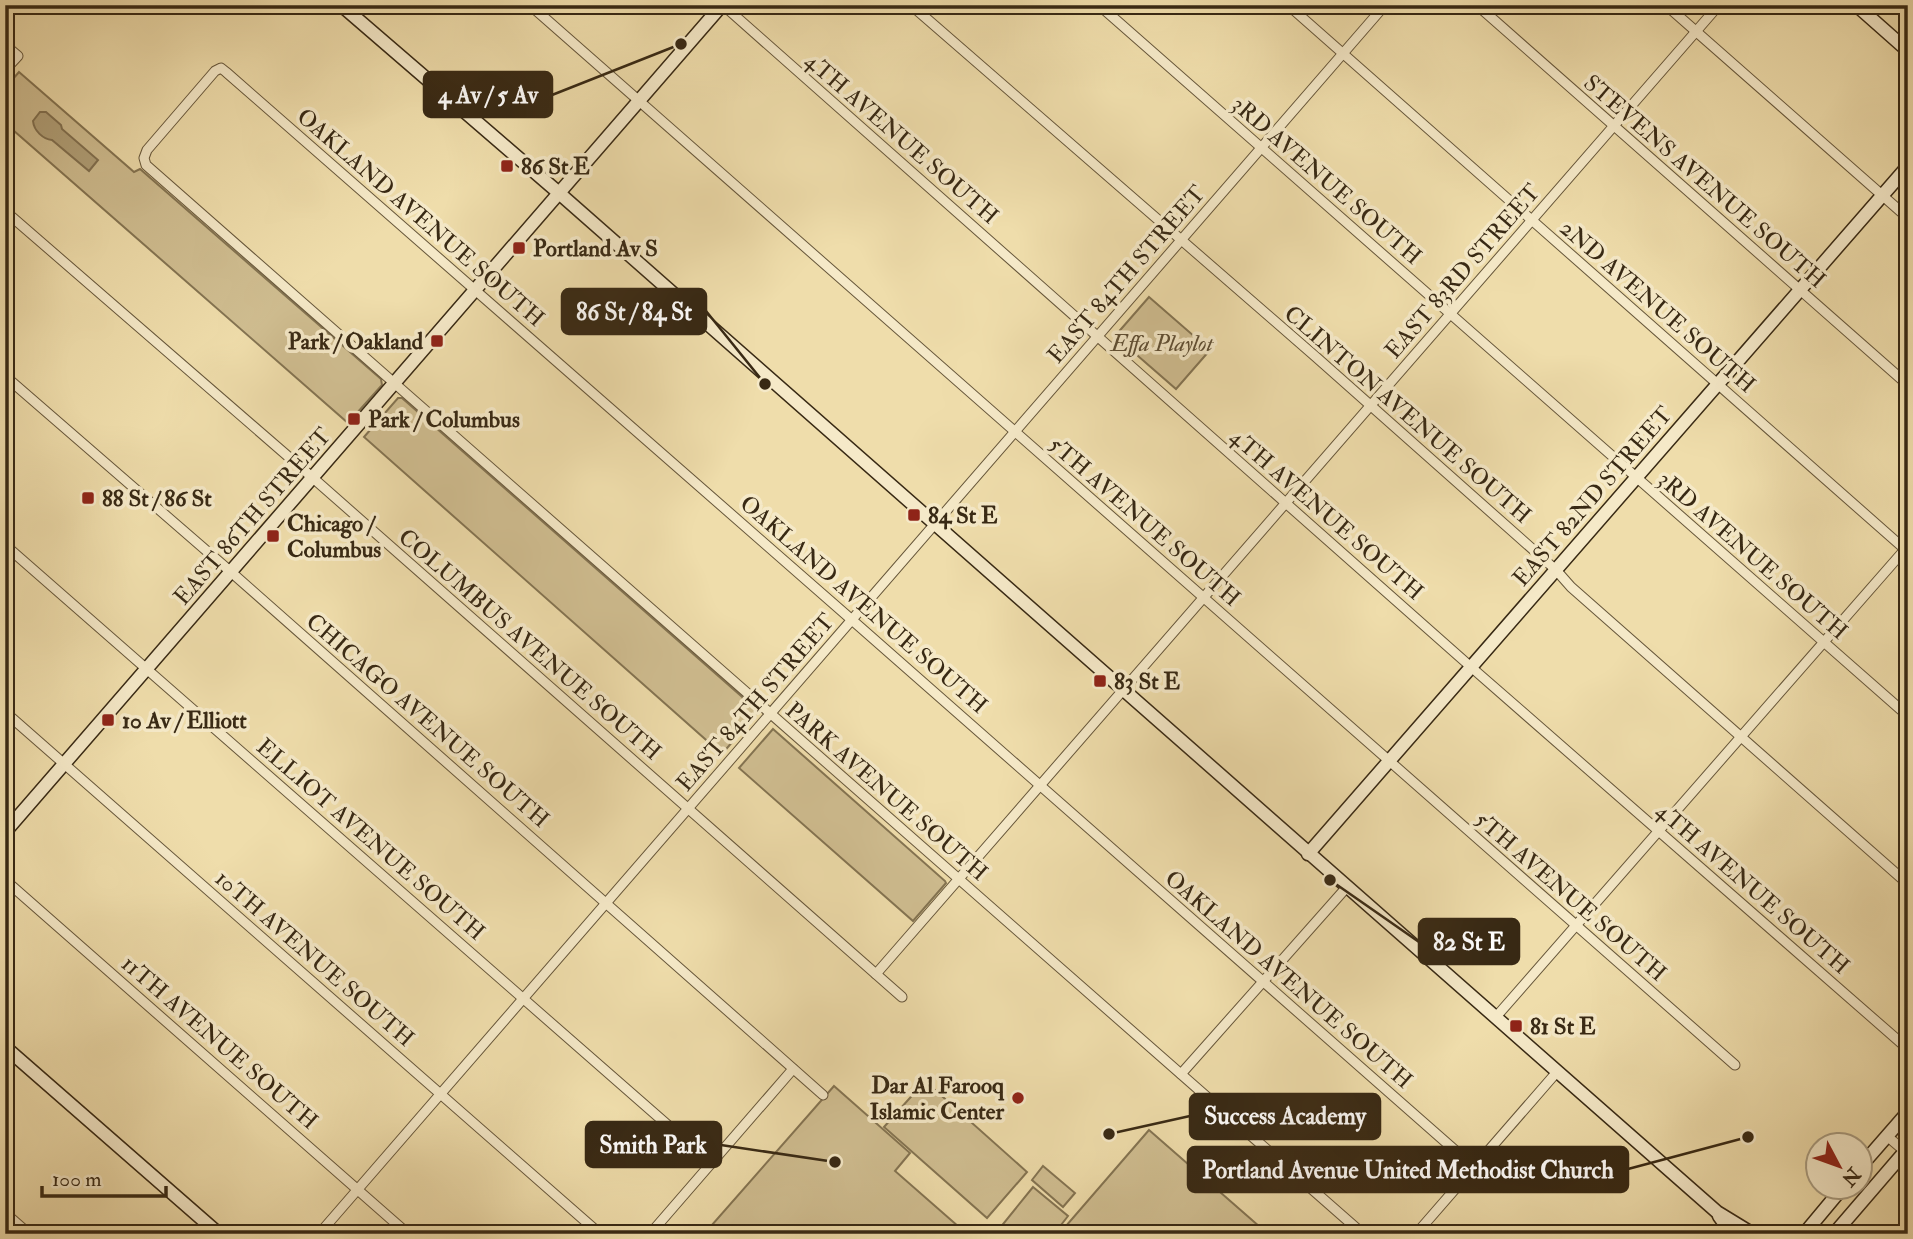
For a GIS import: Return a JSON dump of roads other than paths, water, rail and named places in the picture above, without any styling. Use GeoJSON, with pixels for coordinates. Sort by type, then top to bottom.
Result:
{"type":"FeatureCollection","features":[{"type":"Feature","properties":{"kind":"street"},"geometry":{"type":"LineString","coordinates":[[341,5],[559,193],[1556,1073],[1717,1213],[1753,1234]]}},
{"type":"Feature","properties":{"kind":"street","name":"5TH AVENUE SOUTH"},"geometry":{"type":"LineString","coordinates":[[530,5],[1735,1065]]}},
{"type":"Feature","properties":{"kind":"street","name":"EAST 86TH STREET"},"geometry":{"type":"LineString","coordinates":[[5,832],[723,5]]}},
{"type":"Feature","properties":{"kind":"street","name":"4TH AVENUE SOUTH"},"geometry":{"type":"LineString","coordinates":[[723,5],[1908,1049]]}},
{"type":"Feature","properties":{"kind":"street","name":"CLINTON AVENUE SOUTH"},"geometry":{"type":"LineString","coordinates":[[911,5],[1370,405],[1556,570],[1571,587],[1908,884]]}},
{"type":"Feature","properties":{"kind":"street","name":"3RD AVENUE SOUTH"},"geometry":{"type":"LineString","coordinates":[[1099,5],[1908,716]]}},
{"type":"Feature","properties":{"kind":"street","name":"2ND AVENUE SOUTH"},"geometry":{"type":"LineString","coordinates":[[1288,5],[1907,549]]}},
{"type":"Feature","properties":{"kind":"street","name":"EAST 84TH STREET"},"geometry":{"type":"LineString","coordinates":[[319,1234],[1385,5]]}},
{"type":"Feature","properties":{"kind":"street","name":"STEVENS AVENUE SOUTH"},"geometry":{"type":"LineString","coordinates":[[1477,5],[1908,385]]}},
{"type":"Feature","properties":{"kind":"street"},"geometry":{"type":"LineString","coordinates":[[1666,5],[1908,218]]}},
{"type":"Feature","properties":{"kind":"street","name":"EAST 83RD STREET"},"geometry":{"type":"LineString","coordinates":[[876,974],[1719,5]]}},
{"type":"Feature","properties":{"kind":"street"},"geometry":{"type":"LineString","coordinates":[[1856,5],[1908,51]]}},
{"type":"Feature","properties":{"kind":"street"},"geometry":{"type":"LineString","coordinates":[[5,45],[18,56],[5,70]]}},
{"type":"Feature","properties":{"kind":"street","name":"PARK AVENUE SOUTH"},"geometry":{"type":"LineString","coordinates":[[226,72],[221,68],[215,71],[147,150],[144,158],[146,165],[1363,1234]]}},
{"type":"Feature","properties":{"kind":"street","name":"OAKLAND AVENUE SOUTH"},"geometry":{"type":"LineString","coordinates":[[226,72],[1474,1167]]}},
{"type":"Feature","properties":{"kind":"street","name":"EAST 82ND STREET"},"geometry":{"type":"LineString","coordinates":[[1308,854],[1908,166]]}},
{"type":"Feature","properties":{"kind":"street","name":"COLUMBUS AVENUE SOUTH"},"geometry":{"type":"LineString","coordinates":[[5,211],[313,478],[902,997]]}},
{"type":"Feature","properties":{"kind":"street","name":"CHICAGO AVENUE SOUTH"},"geometry":{"type":"LineString","coordinates":[[5,376],[231,572],[823,1096]]}},
{"type":"Feature","properties":{"kind":"street","name":"ELLIOT AVENUE SOUTH"},"geometry":{"type":"LineString","coordinates":[[5,545],[711,1163]]}},
{"type":"Feature","properties":{"kind":"street"},"geometry":{"type":"LineString","coordinates":[[1495,1018],[1907,549]]}},
{"type":"Feature","properties":{"kind":"street","name":"10TH AVENUE SOUTH"},"geometry":{"type":"LineString","coordinates":[[5,712],[600,1234]]}},
{"type":"Feature","properties":{"kind":"street","name":"11TH AVENUE SOUTH"},"geometry":{"type":"LineString","coordinates":[[5,880],[408,1234]]}},
{"type":"Feature","properties":{"kind":"street"},"geometry":{"type":"LineString","coordinates":[[1181,1073],[1346,888]]}},
{"type":"Feature","properties":{"kind":"street"},"geometry":{"type":"LineString","coordinates":[[5,1047],[219,1234]]}},
{"type":"Feature","properties":{"kind":"street"},"geometry":{"type":"LineString","coordinates":[[650,1234],[793,1069]]}},
{"type":"Feature","properties":{"kind":"street"},"geometry":{"type":"LineString","coordinates":[[1416,1234],[1556,1073]]}},
{"type":"Feature","properties":{"kind":"street"},"geometry":{"type":"LineString","coordinates":[[1874,1151],[1908,1112]]}},
{"type":"Feature","properties":{"kind":"street"},"geometry":{"type":"LineString","coordinates":[[1834,1234],[1907,1151],[1887,1136]]}},
{"type":"Feature","properties":{"kind":"street"},"geometry":{"type":"LineString","coordinates":[[1804,1234],[1832,1200]]}},
{"type":"Feature","properties":{"kind":"street"},"geometry":{"type":"LineString","coordinates":[[5,1213],[29,1234]]}},
{"type":"Feature","properties":{"kind":"street"},"geometry":{"type":"LineString","coordinates":[[1717,1213],[1732,1234]]}},
{"type":"Feature","properties":{"kind":"place","name":"4 Av / 5 Av"},"geometry":{"type":"Point","coordinates":[681,44]}},
{"type":"Feature","properties":{"kind":"place","name":"86 St E"},"geometry":{"type":"Point","coordinates":[507,166]}},
{"type":"Feature","properties":{"kind":"place","name":"Portland Av S"},"geometry":{"type":"Point","coordinates":[519,248]}},
{"type":"Feature","properties":{"kind":"place","name":"Park / Oakland"},"geometry":{"type":"Point","coordinates":[437,341]}},
{"type":"Feature","properties":{"kind":"place","name":"86 St / 84 St"},"geometry":{"type":"Point","coordinates":[765,384]}},
{"type":"Feature","properties":{"kind":"place","name":"Park / Columbus"},"geometry":{"type":"Point","coordinates":[354,419]}},
{"type":"Feature","properties":{"kind":"place","name":"88 St / 86 St"},"geometry":{"type":"Point","coordinates":[88,498]}},
{"type":"Feature","properties":{"kind":"place","name":"84 St E"},"geometry":{"type":"Point","coordinates":[914,515]}},
{"type":"Feature","properties":{"kind":"place","name":"Chicago / Columbus"},"geometry":{"type":"Point","coordinates":[273,536]}},
{"type":"Feature","properties":{"kind":"place","name":"83 St E"},"geometry":{"type":"Point","coordinates":[1100,681]}},
{"type":"Feature","properties":{"kind":"place","name":"10 Av / Elliott"},"geometry":{"type":"Point","coordinates":[108,720]}},
{"type":"Feature","properties":{"kind":"place","name":"82 St E"},"geometry":{"type":"Point","coordinates":[1330,880]}},
{"type":"Feature","properties":{"kind":"place","name":"81 St E"},"geometry":{"type":"Point","coordinates":[1516,1026]}},
{"type":"Feature","properties":{"kind":"place","name":"Dar Al Farooq Islamic Center"},"geometry":{"type":"Point","coordinates":[1018,1098]}},
{"type":"Feature","properties":{"kind":"place","name":"Success Academy"},"geometry":{"type":"Point","coordinates":[1109,1134]}},
{"type":"Feature","properties":{"kind":"place","name":"Portland Avenue United Methodist Church"},"geometry":{"type":"Point","coordinates":[1748,1137]}},
{"type":"Feature","properties":{"kind":"place","name":"Smith Park"},"geometry":{"type":"Point","coordinates":[835,1162]}},
{"type":"Feature","properties":{"kind":"park label","name":"Effa Playlot"},"geometry":{"type":"Point","coordinates":[1162,343]}}]}
